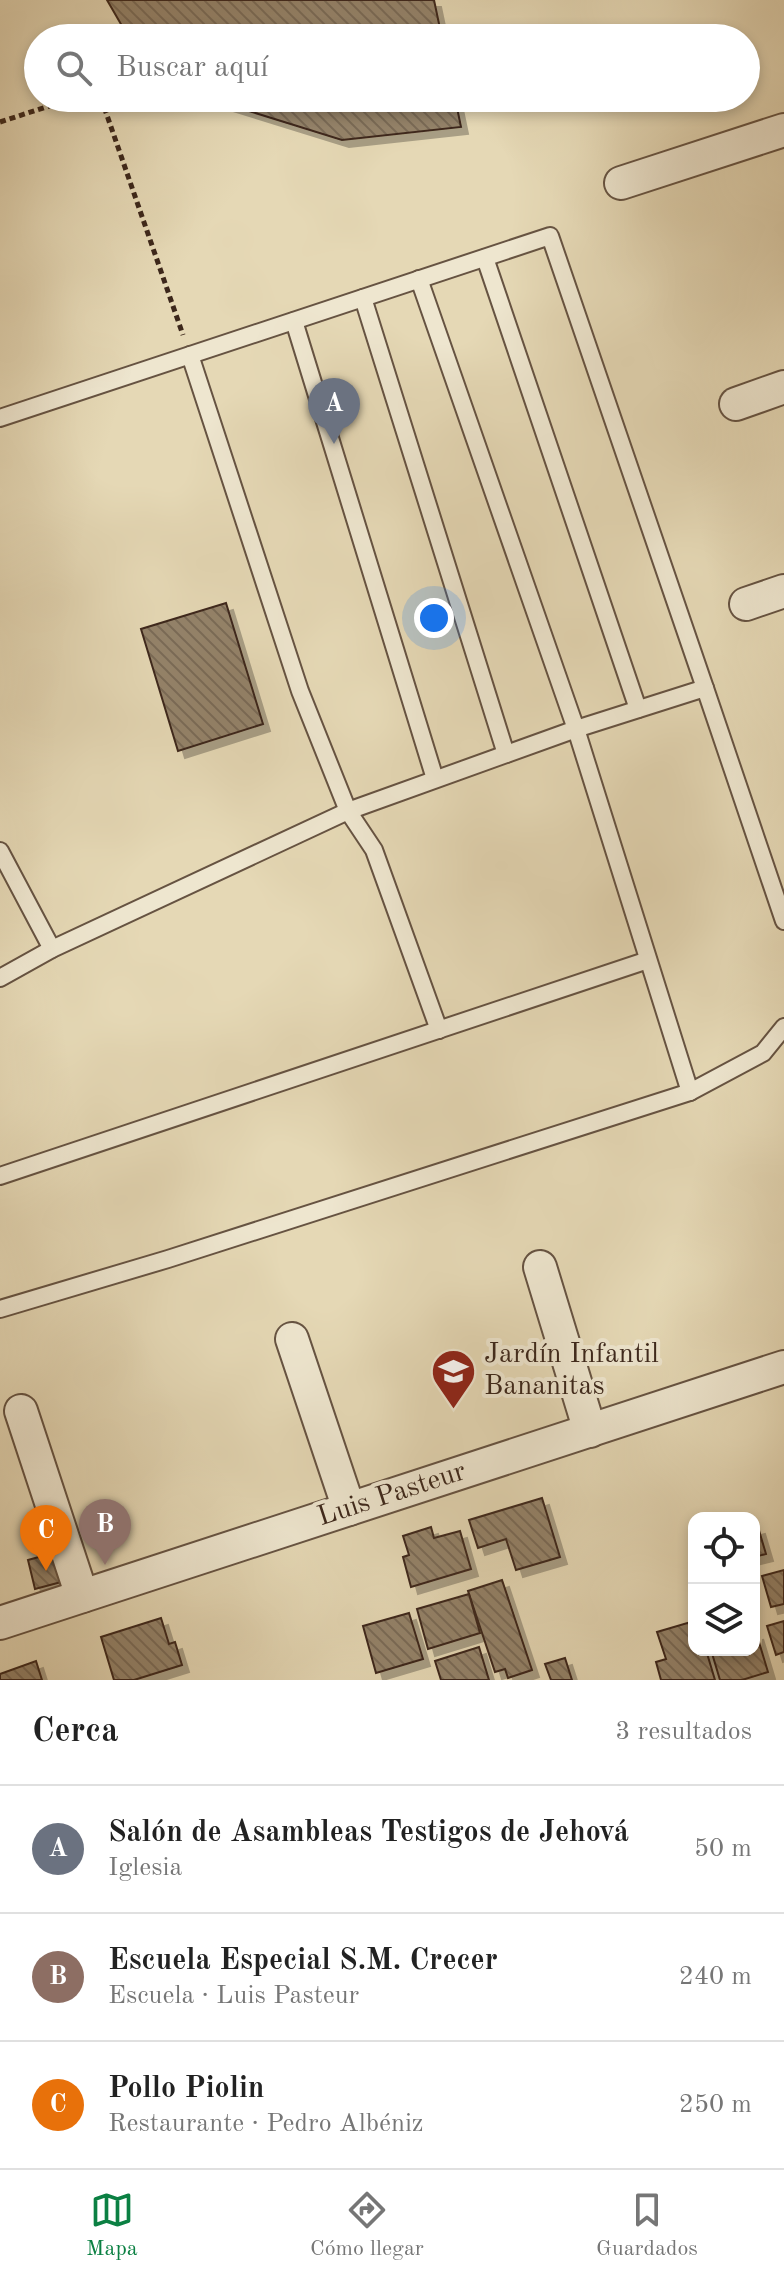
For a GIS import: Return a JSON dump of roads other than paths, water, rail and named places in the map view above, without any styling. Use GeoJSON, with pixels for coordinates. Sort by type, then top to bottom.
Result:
{"type":"FeatureCollection","features":[{"type":"Feature","properties":{"kind":"street"},"geometry":{"type":"LineString","coordinates":[[621,183],[784,130]]}},
{"type":"Feature","properties":{"kind":"street"},"geometry":{"type":"LineString","coordinates":[[736,404],[784,387]]}},
{"type":"Feature","properties":{"kind":"street"},"geometry":{"type":"LineString","coordinates":[[746,604],[784,591]]}},
{"type":"Feature","properties":{"kind":"street"},"geometry":{"type":"LineString","coordinates":[[540,1267],[590,1431]]}},
{"type":"Feature","properties":{"kind":"street"},"geometry":{"type":"LineString","coordinates":[[292,1339],[349,1509]]}},
{"type":"Feature","properties":{"kind":"street","name":"Luis Pasteur"},"geometry":{"type":"LineString","coordinates":[[0,1623],[784,1367]]}},
{"type":"Feature","properties":{"kind":"street"},"geometry":{"type":"LineString","coordinates":[[21,1411],[82,1596]]}},
{"type":"Feature","properties":{"kind":"lane"},"geometry":{"type":"LineString","coordinates":[[0,418],[550,236],[784,921]]}},
{"type":"Feature","properties":{"kind":"lane"},"geometry":{"type":"LineString","coordinates":[[485,258],[638,709]]}},
{"type":"Feature","properties":{"kind":"lane"},"geometry":{"type":"LineString","coordinates":[[419,279],[576,729],[690,1092]]}},
{"type":"Feature","properties":{"kind":"lane"},"geometry":{"type":"LineString","coordinates":[[363,298],[506,754]]}},
{"type":"Feature","properties":{"kind":"lane"},"geometry":{"type":"LineString","coordinates":[[294,321],[435,779]]}},
{"type":"Feature","properties":{"kind":"lane"},"geometry":{"type":"LineString","coordinates":[[190,355],[300,691],[348,811],[374,850],[439,1030]]}},
{"type":"Feature","properties":{"kind":"lane"},"geometry":{"type":"LineString","coordinates":[[0,978],[52,949],[348,811],[576,729],[705,688]]}},
{"type":"Feature","properties":{"kind":"lane"},"geometry":{"type":"LineString","coordinates":[[0,851],[52,949]]}},
{"type":"Feature","properties":{"kind":"lane"},"geometry":{"type":"LineString","coordinates":[[0,1176],[648,960]]}},
{"type":"Feature","properties":{"kind":"lane"},"geometry":{"type":"LineString","coordinates":[[0,1309],[183,1254],[690,1092],[763,1053],[784,1027]]}},
{"type":"Feature","properties":{"kind":"place","name":"Salón de Asambleas Testigos de Jehová"},"geometry":{"type":"Point","coordinates":[334,444]}},
{"type":"Feature","properties":{"kind":"place","name":"Jardín Infantil Bananitas"},"geometry":{"type":"Point","coordinates":[453,1410]}},
{"type":"Feature","properties":{"kind":"place","name":"Escuela Especial S.M. Crecer"},"geometry":{"type":"Point","coordinates":[105,1565]}},
{"type":"Feature","properties":{"kind":"place","name":"Pollo Piolin"},"geometry":{"type":"Point","coordinates":[46,1571]}}]}
